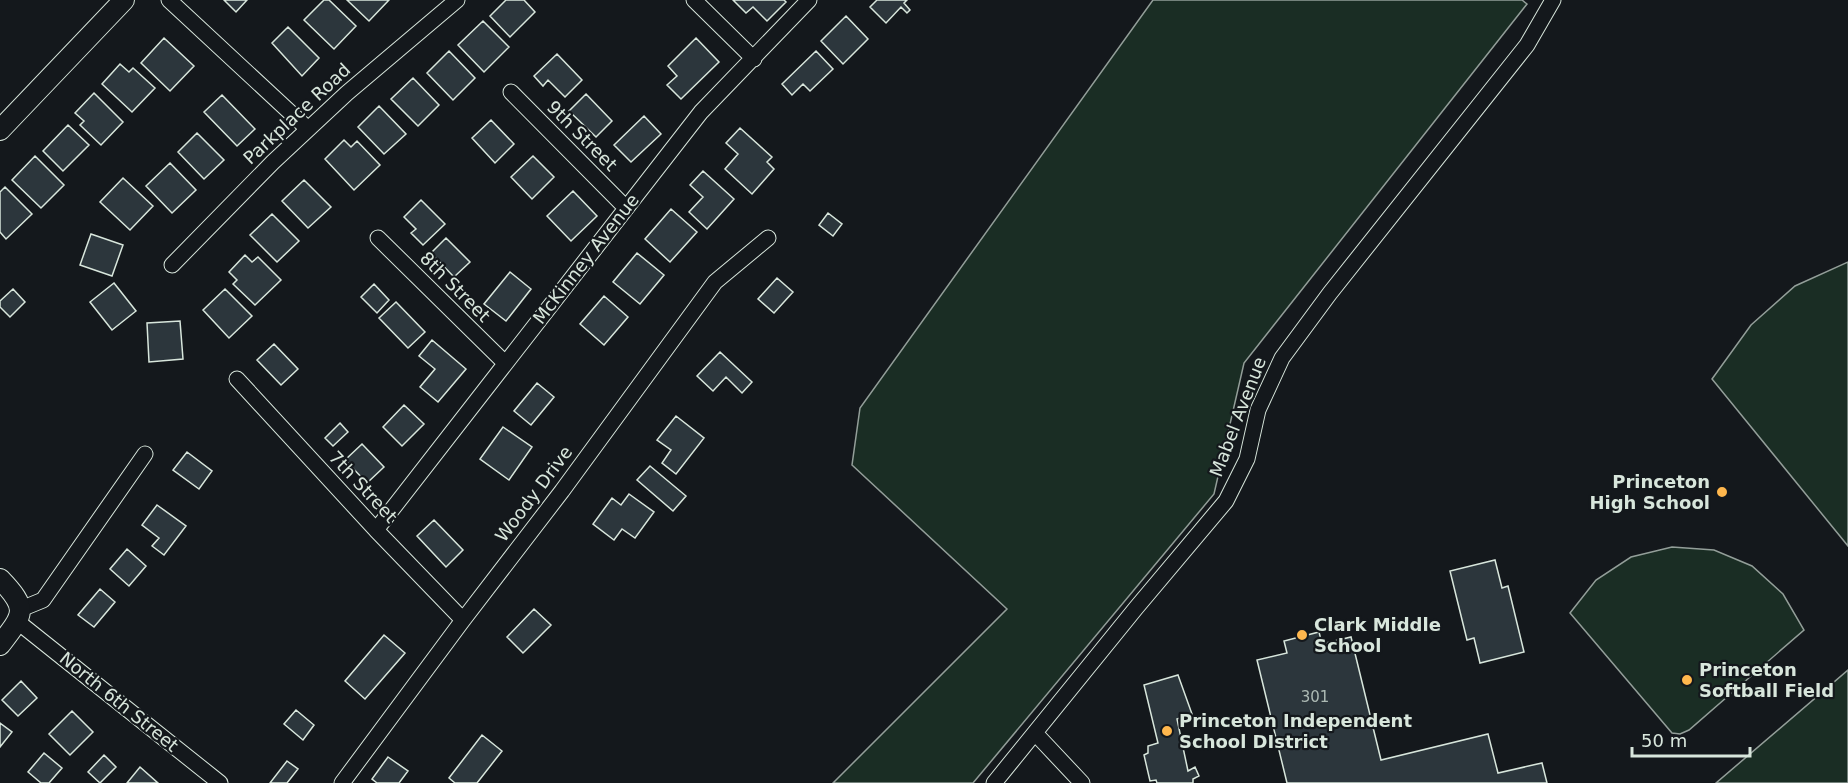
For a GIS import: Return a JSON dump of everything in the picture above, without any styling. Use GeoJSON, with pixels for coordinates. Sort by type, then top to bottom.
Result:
{"type":"FeatureCollection","features":[{"type":"Feature","properties":{"kind":"street"},"geometry":{"type":"LineString","coordinates":[[0,130],[124,0]]}},
{"type":"Feature","properties":{"kind":"street"},"geometry":{"type":"LineString","coordinates":[[169,0],[308,129]]}},
{"type":"Feature","properties":{"kind":"street","name":"Parkplace Road"},"geometry":{"type":"LineString","coordinates":[[172,265],[346,93],[456,0]]}},
{"type":"Feature","properties":{"kind":"street"},"geometry":{"type":"LineString","coordinates":[[694,0],[754,59]]}},
{"type":"Feature","properties":{"kind":"street","name":"McKinney Avenue"},"geometry":{"type":"LineString","coordinates":[[376,530],[701,112],[809,0]]}},
{"type":"Feature","properties":{"kind":"street","name":"Mabel Avenue"},"geometry":{"type":"LineString","coordinates":[[994,783],[1226,501],[1247,459],[1258,410],[1282,358],[1330,293],[1527,45],[1553,0]]}},
{"type":"Feature","properties":{"kind":"street","name":"9th Street"},"geometry":{"type":"LineString","coordinates":[[511,92],[626,208]]}},
{"type":"Feature","properties":{"kind":"street","name":"8th Street"},"geometry":{"type":"LineString","coordinates":[[378,238],[505,363]]}},
{"type":"Feature","properties":{"kind":"street","name":"Woody Drive"},"geometry":{"type":"LineString","coordinates":[[342,783],[562,491],[715,282],[768,238]]}},
{"type":"Feature","properties":{"kind":"street","name":"7th Street"},"geometry":{"type":"LineString","coordinates":[[237,379],[376,530],[463,620]]}},
{"type":"Feature","properties":{"kind":"street"},"geometry":{"type":"LineString","coordinates":[[0,645],[20,615],[43,600],[145,454]]}},
{"type":"Feature","properties":{"kind":"street","name":"North 6th Street"},"geometry":{"type":"LineString","coordinates":[[0,579],[15,595],[20,615],[220,783]]}},
{"type":"Feature","properties":{"kind":"street"},"geometry":{"type":"LineString","coordinates":[[1035,733],[1082,783]]}},
{"type":"Feature","properties":{"kind":"green space"},"geometry":{"type":"Polygon","coordinates":[[[1153,0],[1522,0],[1527,4],[1244,363],[1214,494],[973,783],[833,783],[1007,609],[852,465],[860,408],[1153,0]]]}},
{"type":"Feature","properties":{"kind":"green space"},"geometry":{"type":"Polygon","coordinates":[[[1848,262],[1848,546],[1712,379],[1751,325],[1795,286],[1848,262]]]}},
{"type":"Feature","properties":{"kind":"green space","name":"Princeton Softball Field"},"geometry":{"type":"Polygon","coordinates":[[[1672,547],[1714,550],[1752,566],[1783,594],[1804,630],[1689,730],[1680,734],[1672,733],[1570,613],[1596,580],[1631,557],[1672,547]]]}},
{"type":"Feature","properties":{"kind":"green space"},"geometry":{"type":"Polygon","coordinates":[[[1848,670],[1848,783],[1716,783],[1848,670]]]}},
{"type":"Feature","properties":{"kind":"building"},"geometry":{"type":"Polygon","coordinates":[[[224,0],[247,0],[236,12],[224,0]]]}},
{"type":"Feature","properties":{"kind":"building"},"geometry":{"type":"Polygon","coordinates":[[[324,0],[329,0],[356,26],[334,49],[304,20],[324,0]]]}},
{"type":"Feature","properties":{"kind":"building"},"geometry":{"type":"Polygon","coordinates":[[[347,0],[389,0],[369,21],[347,0]]]}},
{"type":"Feature","properties":{"kind":"building"},"geometry":{"type":"Polygon","coordinates":[[[506,0],[524,0],[535,12],[510,37],[490,16],[506,0]]]}},
{"type":"Feature","properties":{"kind":"building"},"geometry":{"type":"Polygon","coordinates":[[[733,0],[784,0],[786,2],[767,21],[753,7],[746,13],[733,0]]]}},
{"type":"Feature","properties":{"kind":"building"},"geometry":{"type":"Polygon","coordinates":[[[877,0],[907,0],[904,3],[910,10],[907,13],[901,7],[886,23],[870,7],[877,0]]]}},
{"type":"Feature","properties":{"kind":"building"},"geometry":{"type":"Polygon","coordinates":[[[846,16],[868,39],[843,64],[821,41],[846,16]]]}},
{"type":"Feature","properties":{"kind":"building"},"geometry":{"type":"Polygon","coordinates":[[[483,21],[509,47],[484,72],[458,45],[483,21]]]}},
{"type":"Feature","properties":{"kind":"building"},"geometry":{"type":"Polygon","coordinates":[[[288,27],[319,58],[302,76],[272,43],[288,27]]]}},
{"type":"Feature","properties":{"kind":"building"},"geometry":{"type":"Polygon","coordinates":[[[164,38],[194,66],[170,91],[141,63],[164,38]]]}},
{"type":"Feature","properties":{"kind":"building"},"geometry":{"type":"Polygon","coordinates":[[[696,38],[719,62],[681,99],[667,85],[677,76],[668,66],[696,38]]]}},
{"type":"Feature","properties":{"kind":"building"},"geometry":{"type":"Polygon","coordinates":[[[449,51],[475,78],[453,100],[427,73],[449,51]]]}},
{"type":"Feature","properties":{"kind":"building"},"geometry":{"type":"Polygon","coordinates":[[[816,51],[833,69],[810,91],[803,84],[792,95],[782,84],[816,51]]]}},
{"type":"Feature","properties":{"kind":"building"},"geometry":{"type":"Polygon","coordinates":[[[557,54],[582,80],[565,97],[548,80],[543,86],[534,76],[557,54]]]}},
{"type":"Feature","properties":{"kind":"building"},"geometry":{"type":"Polygon","coordinates":[[[120,64],[129,72],[133,68],[155,88],[132,112],[102,84],[120,64]]]}},
{"type":"Feature","properties":{"kind":"building"},"geometry":{"type":"Polygon","coordinates":[[[413,78],[439,105],[418,126],[391,99],[413,78]]]}},
{"type":"Feature","properties":{"kind":"building"},"geometry":{"type":"Polygon","coordinates":[[[94,93],[123,122],[101,145],[80,125],[84,121],[75,113],[94,93]]]}},
{"type":"Feature","properties":{"kind":"building"},"geometry":{"type":"Polygon","coordinates":[[[586,94],[612,121],[596,137],[569,111],[586,94]]]}},
{"type":"Feature","properties":{"kind":"building"},"geometry":{"type":"Polygon","coordinates":[[[222,95],[255,129],[237,146],[204,112],[222,95]]]}},
{"type":"Feature","properties":{"kind":"building"},"geometry":{"type":"Polygon","coordinates":[[[379,106],[406,134],[384,154],[358,127],[379,106]]]}},
{"type":"Feature","properties":{"kind":"building"},"geometry":{"type":"Polygon","coordinates":[[[644,116],[661,134],[631,162],[614,145],[644,116]]]}},
{"type":"Feature","properties":{"kind":"building"},"geometry":{"type":"Polygon","coordinates":[[[491,120],[514,144],[495,163],[472,138],[491,120]]]}},
{"type":"Feature","properties":{"kind":"building"},"geometry":{"type":"Polygon","coordinates":[[[68,125],[89,145],[63,171],[43,151],[68,125]]]}},
{"type":"Feature","properties":{"kind":"building"},"geometry":{"type":"Polygon","coordinates":[[[740,128],[772,157],[767,162],[774,169],[752,194],[725,169],[738,154],[726,143],[740,128]]]}},
{"type":"Feature","properties":{"kind":"building"},"geometry":{"type":"Polygon","coordinates":[[[197,133],[224,160],[204,179],[178,152],[197,133]]]}},
{"type":"Feature","properties":{"kind":"building"},"geometry":{"type":"Polygon","coordinates":[[[344,140],[351,147],[357,141],[380,165],[354,190],[325,159],[344,140]]]}},
{"type":"Feature","properties":{"kind":"building"},"geometry":{"type":"Polygon","coordinates":[[[35,156],[64,185],[41,208],[12,180],[35,156]]]}},
{"type":"Feature","properties":{"kind":"building"},"geometry":{"type":"Polygon","coordinates":[[[533,156],[554,177],[532,199],[511,177],[533,156]]]}},
{"type":"Feature","properties":{"kind":"building"},"geometry":{"type":"Polygon","coordinates":[[[170,163],[196,190],[172,213],[146,186],[170,163]]]}},
{"type":"Feature","properties":{"kind":"building"},"geometry":{"type":"Polygon","coordinates":[[[703,171],[734,199],[707,229],[689,212],[703,197],[690,185],[703,171]]]}},
{"type":"Feature","properties":{"kind":"building"},"geometry":{"type":"Polygon","coordinates":[[[123,178],[153,206],[130,230],[100,202],[123,178]]]}},
{"type":"Feature","properties":{"kind":"building"},"geometry":{"type":"Polygon","coordinates":[[[304,180],[331,207],[308,228],[282,201],[304,180]]]}},
{"type":"Feature","properties":{"kind":"building"},"geometry":{"type":"Polygon","coordinates":[[[5,187],[32,214],[6,239],[0,232],[0,192],[5,187]]]}},
{"type":"Feature","properties":{"kind":"building"},"geometry":{"type":"Polygon","coordinates":[[[573,191],[597,216],[571,241],[547,216],[573,191]]]}},
{"type":"Feature","properties":{"kind":"building"},"geometry":{"type":"Polygon","coordinates":[[[421,200],[445,224],[423,245],[411,233],[416,229],[404,217],[421,200]]]}},
{"type":"Feature","properties":{"kind":"building"},"geometry":{"type":"Polygon","coordinates":[[[671,209],[697,232],[670,262],[645,239],[671,209]]]}},
{"type":"Feature","properties":{"kind":"building"},"geometry":{"type":"Polygon","coordinates":[[[828,213],[842,224],[833,236],[819,225],[828,213]]]}},
{"type":"Feature","properties":{"kind":"building"},"geometry":{"type":"Polygon","coordinates":[[[272,214],[299,241],[277,262],[250,235],[272,214]]]}},
{"type":"Feature","properties":{"kind":"building"},"geometry":{"type":"Polygon","coordinates":[[[91,234],[123,245],[112,276],[80,265],[91,234]]]}},
{"type":"Feature","properties":{"kind":"building"},"geometry":{"type":"Polygon","coordinates":[[[446,238],[470,262],[454,277],[431,253],[446,238]]]}},
{"type":"Feature","properties":{"kind":"building"},"geometry":{"type":"Polygon","coordinates":[[[637,253],[664,275],[640,304],[613,282],[637,253]]]}},
{"type":"Feature","properties":{"kind":"building"},"geometry":{"type":"Polygon","coordinates":[[[245,255],[252,262],[258,257],[281,280],[255,305],[233,284],[237,280],[229,272],[245,255]]]}},
{"type":"Feature","properties":{"kind":"building"},"geometry":{"type":"Polygon","coordinates":[[[510,272],[531,289],[506,321],[484,304],[510,272]]]}},
{"type":"Feature","properties":{"kind":"building"},"geometry":{"type":"Polygon","coordinates":[[[777,278],[793,292],[774,313],[758,299],[777,278]]]}},
{"type":"Feature","properties":{"kind":"building"},"geometry":{"type":"Polygon","coordinates":[[[114,283],[136,311],[112,330],[90,302],[114,283]]]}},
{"type":"Feature","properties":{"kind":"building"},"geometry":{"type":"Polygon","coordinates":[[[374,284],[389,300],[377,313],[361,297],[374,284]]]}},
{"type":"Feature","properties":{"kind":"building"},"geometry":{"type":"Polygon","coordinates":[[[13,289],[25,302],[10,317],[0,307],[0,301],[13,289]]]}},
{"type":"Feature","properties":{"kind":"building"},"geometry":{"type":"Polygon","coordinates":[[[225,289],[252,316],[229,338],[203,310],[225,289]]]}},
{"type":"Feature","properties":{"kind":"building"},"geometry":{"type":"Polygon","coordinates":[[[604,296],[628,317],[604,345],[580,324],[604,296]]]}},
{"type":"Feature","properties":{"kind":"building"},"geometry":{"type":"Polygon","coordinates":[[[396,302],[425,332],[408,348],[379,318],[396,302]]]}},
{"type":"Feature","properties":{"kind":"building"},"geometry":{"type":"Polygon","coordinates":[[[180,321],[183,359],[149,362],[147,323],[180,321]]]}},
{"type":"Feature","properties":{"kind":"building"},"geometry":{"type":"Polygon","coordinates":[[[432,340],[466,369],[438,402],[420,387],[435,369],[419,356],[432,340]]]}},
{"type":"Feature","properties":{"kind":"building"},"geometry":{"type":"Polygon","coordinates":[[[274,344],[298,369],[281,385],[257,360],[274,344]]]}},
{"type":"Feature","properties":{"kind":"building"},"geometry":{"type":"Polygon","coordinates":[[[720,352],[752,382],[742,393],[726,377],[713,391],[697,376],[720,352]]]}},
{"type":"Feature","properties":{"kind":"building"},"geometry":{"type":"Polygon","coordinates":[[[537,383],[554,397],[531,425],[514,411],[537,383]]]}},
{"type":"Feature","properties":{"kind":"building"},"geometry":{"type":"Polygon","coordinates":[[[404,405],[424,424],[402,446],[383,427],[404,405]]]}},
{"type":"Feature","properties":{"kind":"building"},"geometry":{"type":"Polygon","coordinates":[[[676,416],[704,438],[676,474],[662,463],[671,450],[657,440],[676,416]]]}},
{"type":"Feature","properties":{"kind":"building"},"geometry":{"type":"Polygon","coordinates":[[[340,423],[348,432],[333,446],[325,438],[340,423]]]}},
{"type":"Feature","properties":{"kind":"building"},"geometry":{"type":"Polygon","coordinates":[[[503,427],[532,447],[509,480],[480,459],[503,427]]]}},
{"type":"Feature","properties":{"kind":"building"},"geometry":{"type":"Polygon","coordinates":[[[362,444],[384,467],[367,483],[345,460],[362,444]]]}},
{"type":"Feature","properties":{"kind":"building"},"geometry":{"type":"Polygon","coordinates":[[[187,452],[212,471],[199,489],[173,470],[187,452]]]}},
{"type":"Feature","properties":{"kind":"building"},"geometry":{"type":"Polygon","coordinates":[[[650,466],[686,496],[673,511],[637,480],[650,466]]]}},
{"type":"Feature","properties":{"kind":"building"},"geometry":{"type":"Polygon","coordinates":[[[629,494],[654,512],[635,538],[622,529],[614,540],[593,524],[612,498],[621,505],[629,494]]]}},
{"type":"Feature","properties":{"kind":"building"},"geometry":{"type":"Polygon","coordinates":[[[157,505],[186,526],[164,555],[152,546],[159,538],[142,525],[157,505]]]}},
{"type":"Feature","properties":{"kind":"building"},"geometry":{"type":"Polygon","coordinates":[[[434,520],[463,550],[446,567],[417,536],[434,520]]]}},
{"type":"Feature","properties":{"kind":"building"},"geometry":{"type":"Polygon","coordinates":[[[127,549],[146,566],[129,586],[110,569],[127,549]]]}},
{"type":"Feature","properties":{"kind":"building"},"geometry":{"type":"Polygon","coordinates":[[[1495,560],[1502,588],[1508,586],[1524,652],[1480,663],[1474,638],[1467,640],[1450,571],[1495,560]]]}},
{"type":"Feature","properties":{"kind":"building"},"geometry":{"type":"Polygon","coordinates":[[[100,589],[115,602],[94,627],[78,615],[100,589]]]}},
{"type":"Feature","properties":{"kind":"building"},"geometry":{"type":"Polygon","coordinates":[[[534,609],[551,625],[523,653],[507,637],[534,609]]]}},
{"type":"Feature","properties":{"kind":"building"},"geometry":{"type":"Polygon","coordinates":[[[1319,632],[1322,644],[1351,637],[1381,760],[1488,734],[1498,773],[1542,763],[1547,783],[1287,783],[1257,660],[1287,653],[1284,641],[1319,632]]]}},
{"type":"Feature","properties":{"kind":"building"},"geometry":{"type":"Polygon","coordinates":[[[384,635],[405,653],[365,699],[345,681],[384,635]]]}},
{"type":"Feature","properties":{"kind":"building","name":"Princeton Independent School DIstrict"},"geometry":{"type":"Polygon","coordinates":[[[1178,675],[1192,714],[1177,719],[1188,771],[1195,767],[1199,776],[1193,779],[1193,783],[1157,783],[1156,780],[1150,781],[1144,755],[1148,753],[1148,746],[1158,743],[1144,685],[1178,675]]]}},
{"type":"Feature","properties":{"kind":"building"},"geometry":{"type":"Polygon","coordinates":[[[21,681],[37,698],[18,716],[2,700],[21,681]]]}},
{"type":"Feature","properties":{"kind":"building"},"geometry":{"type":"Polygon","coordinates":[[[296,710],[314,725],[303,740],[284,724],[296,710]]]}},
{"type":"Feature","properties":{"kind":"building"},"geometry":{"type":"Polygon","coordinates":[[[72,711],[93,732],[70,755],[49,734],[72,711]]]}},
{"type":"Feature","properties":{"kind":"building"},"geometry":{"type":"Polygon","coordinates":[[[0,723],[12,732],[0,747],[0,723]]]}},
{"type":"Feature","properties":{"kind":"building"},"geometry":{"type":"Polygon","coordinates":[[[482,735],[502,751],[477,783],[455,783],[449,778],[482,735]]]}},
{"type":"Feature","properties":{"kind":"building"},"geometry":{"type":"Polygon","coordinates":[[[44,753],[62,768],[49,783],[41,783],[28,772],[44,753]]]}},
{"type":"Feature","properties":{"kind":"building"},"geometry":{"type":"Polygon","coordinates":[[[104,755],[116,767],[100,783],[88,772],[104,755]]]}},
{"type":"Feature","properties":{"kind":"building"},"geometry":{"type":"Polygon","coordinates":[[[388,757],[408,771],[399,783],[377,783],[372,779],[388,757]]]}},
{"type":"Feature","properties":{"kind":"building"},"geometry":{"type":"Polygon","coordinates":[[[287,761],[298,769],[287,783],[270,783],[287,761]]]}},
{"type":"Feature","properties":{"kind":"building"},"geometry":{"type":"Polygon","coordinates":[[[140,767],[158,783],[127,783],[140,767]]]}},
{"type":"Feature","properties":{"kind":"place","name":"Princeton High School"},"geometry":{"type":"Point","coordinates":[1722,492]}},
{"type":"Feature","properties":{"kind":"place","name":"Clark Middle School"},"geometry":{"type":"Point","coordinates":[1302,635]}},
{"type":"Feature","properties":{"kind":"place","name":"Princeton Softball Field"},"geometry":{"type":"Point","coordinates":[1687,680]}},
{"type":"Feature","properties":{"kind":"place","name":"Princeton Independent School DIstrict"},"geometry":{"type":"Point","coordinates":[1167,731]}}]}
